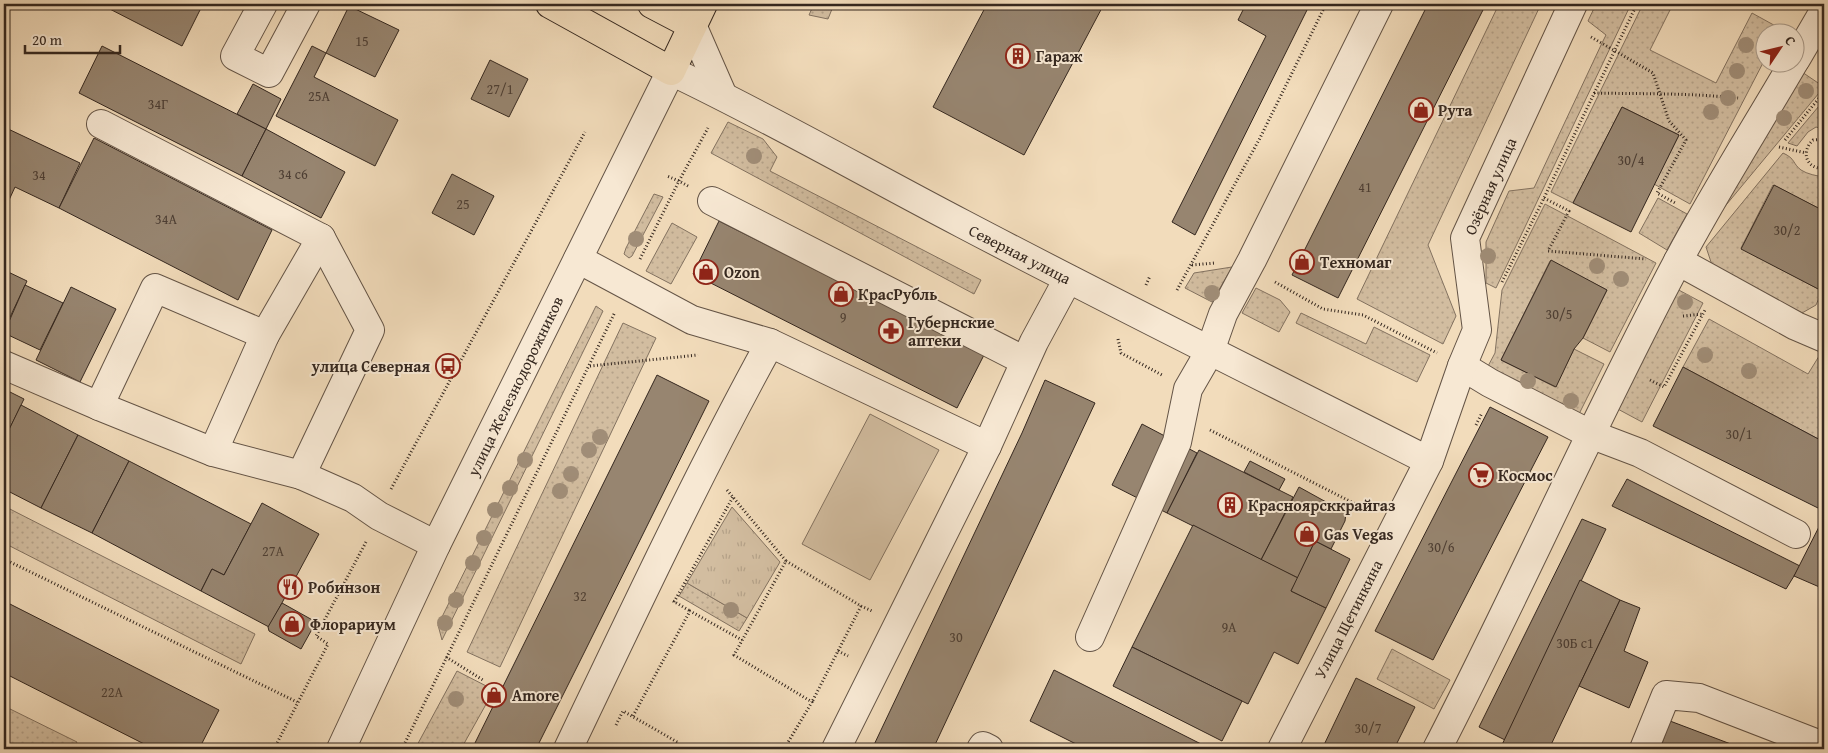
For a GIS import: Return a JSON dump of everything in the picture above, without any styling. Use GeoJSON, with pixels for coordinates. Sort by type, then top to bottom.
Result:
{"type":"FeatureCollection","features":[{"type":"Feature","properties":{"kind":"main road"},"geometry":{"type":"LineString","coordinates":[[550,4],[671,71]]}},
{"type":"Feature","properties":{"kind":"main road"},"geometry":{"type":"LineString","coordinates":[[652,4],[698,14]]}},
{"type":"Feature","properties":{"kind":"main road","name":"улица Железнодорожников"},"geometry":{"type":"LineString","coordinates":[[671,71],[698,14]]}},
{"type":"Feature","properties":{"kind":"street"},"geometry":{"type":"LineString","coordinates":[[263,4],[235,56],[269,73],[306,4]]}},
{"type":"Feature","properties":{"kind":"street"},"geometry":{"type":"LineString","coordinates":[[1090,637],[1177,442],[1188,389],[1210,351],[1223,314],[1379,4]]}},
{"type":"Feature","properties":{"kind":"street","name":"Озёрная улица"},"geometry":{"type":"LineString","coordinates":[[1429,461],[1462,366],[1477,330],[1465,238],[1573,4]]}},
{"type":"Feature","properties":{"kind":"street"},"geometry":{"type":"LineString","coordinates":[[698,14],[723,96]]}},
{"type":"Feature","properties":{"kind":"street"},"geometry":{"type":"LineString","coordinates":[[1806,45],[1821,24]]}},
{"type":"Feature","properties":{"kind":"street","name":"Северная улица"},"geometry":{"type":"LineString","coordinates":[[671,71],[723,96],[878,180],[1068,279],[1429,461]]}},
{"type":"Feature","properties":{"kind":"street","name":"улица Железнодорожников"},"geometry":{"type":"LineString","coordinates":[[341,749],[436,545],[671,71]]}},
{"type":"Feature","properties":{"kind":"street"},"geometry":{"type":"LineString","coordinates":[[1437,749],[1590,434],[1678,261],[1788,72]]}},
{"type":"Feature","properties":{"kind":"street"},"geometry":{"type":"LineString","coordinates":[[101,124],[320,238],[370,330],[300,475]]}},
{"type":"Feature","properties":{"kind":"street"},"geometry":{"type":"LineString","coordinates":[[712,201],[1025,361]]}},
{"type":"Feature","properties":{"kind":"street"},"geometry":{"type":"LineString","coordinates":[[213,452],[265,335],[320,238]]}},
{"type":"Feature","properties":{"kind":"street"},"geometry":{"type":"LineString","coordinates":[[578,259],[628,284],[692,320],[770,343],[986,446]]}},
{"type":"Feature","properties":{"kind":"street"},"geometry":{"type":"LineString","coordinates":[[1678,261],[1796,326],[1824,338]]}},
{"type":"Feature","properties":{"kind":"street"},"geometry":{"type":"LineString","coordinates":[[836,749],[986,446],[1025,361],[1068,279]]}},
{"type":"Feature","properties":{"kind":"street"},"geometry":{"type":"LineString","coordinates":[[99,406],[155,288],[265,335]]}},
{"type":"Feature","properties":{"kind":"street"},"geometry":{"type":"LineString","coordinates":[[568,749],[707,464],[770,343]]}},
{"type":"Feature","properties":{"kind":"street"},"geometry":{"type":"LineString","coordinates":[[4,365],[213,452],[300,475],[353,498],[379,516],[436,545]]}},
{"type":"Feature","properties":{"kind":"street"},"geometry":{"type":"LineString","coordinates":[[1462,366],[1490,383],[1590,434],[1640,453],[1796,534]]}},
{"type":"Feature","properties":{"kind":"street","name":"Улица Щетинкина"},"geometry":{"type":"LineString","coordinates":[[1282,749],[1429,461]]}},
{"type":"Feature","properties":{"kind":"street"},"geometry":{"type":"LineString","coordinates":[[1644,749],[1666,695],[1699,698],[1823,746],[1821,749]]}},
{"type":"Feature","properties":{"kind":"street"},"geometry":{"type":"LineString","coordinates":[[982,749],[983,746],[989,749]]}},
{"type":"Feature","properties":{"kind":"path"},"geometry":{"type":"LineString","coordinates":[[1177,290],[1260,138],[1326,4]]}},
{"type":"Feature","properties":{"kind":"path"},"geometry":{"type":"LineString","coordinates":[[1501,284],[1637,4]]}},
{"type":"Feature","properties":{"kind":"path"},"geometry":{"type":"LineString","coordinates":[[1614,50],[1653,73],[1669,121],[1686,140],[1657,193],[1659,194]]}},
{"type":"Feature","properties":{"kind":"path"},"geometry":{"type":"LineString","coordinates":[[1594,93],[1702,94],[1771,101]]}},
{"type":"Feature","properties":{"kind":"path"},"geometry":{"type":"LineString","coordinates":[[402,749],[590,366],[678,181],[708,128]]}},
{"type":"Feature","properties":{"kind":"path"},"geometry":{"type":"LineString","coordinates":[[391,490],[585,132]]}},
{"type":"Feature","properties":{"kind":"path"},"geometry":{"type":"LineString","coordinates":[[1824,139],[1812,140],[1806,148],[1806,158],[1812,166],[1824,168]]}},
{"type":"Feature","properties":{"kind":"path"},"geometry":{"type":"LineString","coordinates":[[1779,147],[1806,153]]}},
{"type":"Feature","properties":{"kind":"path"},"geometry":{"type":"LineString","coordinates":[[667,176],[712,201]]}},
{"type":"Feature","properties":{"kind":"path"},"geometry":{"type":"LineString","coordinates":[[1544,198],[1569,211],[1548,251],[1678,261]]}},
{"type":"Feature","properties":{"kind":"path"},"geometry":{"type":"LineString","coordinates":[[1248,267],[1323,309],[1363,315],[1462,366]]}},
{"type":"Feature","properties":{"kind":"path"},"geometry":{"type":"LineString","coordinates":[[1657,384],[1664,388],[1703,314]]}},
{"type":"Feature","properties":{"kind":"path"},"geometry":{"type":"LineString","coordinates":[[1118,340],[1121,353],[1157,373]]}},
{"type":"Feature","properties":{"kind":"path"},"geometry":{"type":"LineString","coordinates":[[590,366],[701,355]]}},
{"type":"Feature","properties":{"kind":"path"},"geometry":{"type":"LineString","coordinates":[[1183,416],[1396,525]]}},
{"type":"Feature","properties":{"kind":"path"},"geometry":{"type":"LineString","coordinates":[[707,464],[786,561],[861,606],[812,702],[784,749]]}},
{"type":"Feature","properties":{"kind":"path"},"geometry":{"type":"LineString","coordinates":[[674,602],[733,497]]}},
{"type":"Feature","properties":{"kind":"path"},"geometry":{"type":"LineString","coordinates":[[274,749],[328,644],[316,636],[366,541]]}},
{"type":"Feature","properties":{"kind":"path"},"geometry":{"type":"LineString","coordinates":[[4,558],[298,702]]}},
{"type":"Feature","properties":{"kind":"path"},"geometry":{"type":"LineString","coordinates":[[786,561],[734,655],[812,702]]}},
{"type":"Feature","properties":{"kind":"path"},"geometry":{"type":"LineString","coordinates":[[633,716],[690,611],[742,640]]}},
{"type":"Feature","properties":{"kind":"path"},"geometry":{"type":"LineString","coordinates":[[446,657],[483,680]]}},
{"type":"Feature","properties":{"kind":"path"},"geometry":{"type":"LineString","coordinates":[[615,726],[623,711],[679,743],[675,749]]}},
{"type":"Feature","properties":{"kind":"green space"},"geometry":{"type":"Polygon","coordinates":[[[814,4],[834,4],[828,19],[809,15],[814,4]]]}},
{"type":"Feature","properties":{"kind":"green space"},"geometry":{"type":"Polygon","coordinates":[[[1499,4],[1541,4],[1428,245],[1456,316],[1443,344],[1357,299],[1499,4]]]}},
{"type":"Feature","properties":{"kind":"green space"},"geometry":{"type":"Polygon","coordinates":[[[1596,4],[1631,4],[1496,288],[1486,283],[1486,242],[1509,191],[1534,188],[1606,35],[1588,21],[1596,4]]]}},
{"type":"Feature","properties":{"kind":"green space"},"geometry":{"type":"Polygon","coordinates":[[[1643,4],[1673,4],[1650,50],[1716,83],[1752,13],[1768,22],[1756,22],[1756,72],[1758,72],[1690,204],[1654,184],[1679,135],[1622,107],[1573,203],[1551,192],[1643,4]]]}},
{"type":"Feature","properties":{"kind":"green space"},"geometry":{"type":"Polygon","coordinates":[[[1802,72],[1824,87],[1707,228],[1802,72]]]}},
{"type":"Feature","properties":{"kind":"green space"},"geometry":{"type":"Polygon","coordinates":[[[1824,100],[1824,130],[1816,127],[1808,132],[1797,146],[1788,143],[1824,100]]]}},
{"type":"Feature","properties":{"kind":"green space"},"geometry":{"type":"Polygon","coordinates":[[[728,122],[763,139],[777,157],[770,171],[981,280],[974,294],[711,153],[728,122]]]}},
{"type":"Feature","properties":{"kind":"green space"},"geometry":{"type":"Polygon","coordinates":[[[1783,153],[1790,157],[1801,170],[1824,177],[1824,211],[1773,185],[1741,248],[1822,291],[1816,305],[1802,313],[1712,265],[1706,247],[1783,153]]]}},
{"type":"Feature","properties":{"kind":"green space"},"geometry":{"type":"Polygon","coordinates":[[[654,194],[663,197],[632,256],[629,258],[624,254],[626,248],[654,194]]]}},
{"type":"Feature","properties":{"kind":"green space"},"geometry":{"type":"Polygon","coordinates":[[[1658,198],[1687,214],[1667,250],[1639,233],[1658,198]]]}},
{"type":"Feature","properties":{"kind":"green space"},"geometry":{"type":"Polygon","coordinates":[[[1545,204],[1656,263],[1610,352],[1583,338],[1607,290],[1550,261],[1501,360],[1555,387],[1574,349],[1604,364],[1579,414],[1487,368],[1495,353],[1502,290],[1545,204]]]}},
{"type":"Feature","properties":{"kind":"green space"},"geometry":{"type":"Polygon","coordinates":[[[672,223],[697,237],[671,284],[646,271],[672,223]]]}},
{"type":"Feature","properties":{"kind":"green space"},"geometry":{"type":"Polygon","coordinates":[[[1232,267],[1212,302],[1185,288],[1194,273],[1232,267]]]}},
{"type":"Feature","properties":{"kind":"green space"},"geometry":{"type":"Polygon","coordinates":[[[1256,288],[1280,300],[1290,312],[1279,332],[1242,313],[1256,288]]]}},
{"type":"Feature","properties":{"kind":"green space"},"geometry":{"type":"Polygon","coordinates":[[[1675,288],[1703,303],[1642,422],[1614,407],[1675,288]]]}},
{"type":"Feature","properties":{"kind":"green space"},"geometry":{"type":"Polygon","coordinates":[[[596,306],[603,311],[442,640],[438,625],[596,306]]]}},
{"type":"Feature","properties":{"kind":"green space"},"geometry":{"type":"Polygon","coordinates":[[[1301,313],[1366,344],[1374,327],[1430,355],[1417,382],[1296,323],[1301,313]]]}},
{"type":"Feature","properties":{"kind":"green space"},"geometry":{"type":"Polygon","coordinates":[[[1709,319],[1808,374],[1824,348],[1824,442],[1683,367],[1709,319]]]}},
{"type":"Feature","properties":{"kind":"green space"},"geometry":{"type":"Polygon","coordinates":[[[623,323],[656,338],[500,667],[467,652],[623,323]]]}},
{"type":"Feature","properties":{"kind":"green space"},"geometry":{"type":"Polygon","coordinates":[[[870,414],[939,450],[870,580],[802,544],[870,414]]]}},
{"type":"Feature","properties":{"kind":"green space"},"geometry":{"type":"Polygon","coordinates":[[[4,506],[255,634],[241,664],[4,543],[4,506]]]}},
{"type":"Feature","properties":{"kind":"green space"},"geometry":{"type":"Polygon","coordinates":[[[732,507],[780,562],[747,618],[687,583],[732,507]]]}},
{"type":"Feature","properties":{"kind":"green space"},"geometry":{"type":"Polygon","coordinates":[[[687,583],[747,618],[739,631],[679,596],[687,583]]]}},
{"type":"Feature","properties":{"kind":"green space"},"geometry":{"type":"Polygon","coordinates":[[[1392,649],[1450,680],[1434,709],[1377,679],[1392,649]]]}},
{"type":"Feature","properties":{"kind":"green space"},"geometry":{"type":"Polygon","coordinates":[[[457,671],[494,690],[461,749],[415,749],[457,671]]]}},
{"type":"Feature","properties":{"kind":"green space"},"geometry":{"type":"Polygon","coordinates":[[[4,706],[77,742],[74,749],[10,749],[4,746],[4,706]]]}},
{"type":"Feature","properties":{"kind":"building"},"geometry":{"type":"Polygon","coordinates":[[[100,4],[203,4],[182,46],[100,4]]]}},
{"type":"Feature","properties":{"kind":"building","name":"Гараж"},"geometry":{"type":"Polygon","coordinates":[[[987,4],[1104,4],[1024,155],[933,107],[987,4]]]}},
{"type":"Feature","properties":{"kind":"building"},"geometry":{"type":"Polygon","coordinates":[[[1246,4],[1310,4],[1195,235],[1172,222],[1266,36],[1238,20],[1246,4]]]}},
{"type":"Feature","properties":{"kind":"building"},"geometry":{"type":"Polygon","coordinates":[[[1428,4],[1486,4],[1338,298],[1292,275],[1428,4]]]}},
{"type":"Feature","properties":{"kind":"building"},"geometry":{"type":"Polygon","coordinates":[[[349,6],[399,30],[375,77],[326,53],[349,6]]]}},
{"type":"Feature","properties":{"kind":"building"},"geometry":{"type":"Polygon","coordinates":[[[102,46],[266,129],[242,176],[79,93],[102,46]]]}},
{"type":"Feature","properties":{"kind":"building"},"geometry":{"type":"Polygon","coordinates":[[[312,46],[326,53],[314,77],[398,120],[375,166],[276,116],[312,46]]]}},
{"type":"Feature","properties":{"kind":"building"},"geometry":{"type":"Polygon","coordinates":[[[490,60],[528,79],[509,117],[471,99],[490,60]]]}},
{"type":"Feature","properties":{"kind":"building"},"geometry":{"type":"Polygon","coordinates":[[[253,84],[281,99],[266,129],[237,114],[253,84]]]}},
{"type":"Feature","properties":{"kind":"building"},"geometry":{"type":"Polygon","coordinates":[[[1622,107],[1679,135],[1631,232],[1573,203],[1622,107]]]}},
{"type":"Feature","properties":{"kind":"building"},"geometry":{"type":"Polygon","coordinates":[[[4,127],[80,163],[59,208],[15,187],[4,211],[4,127]]]}},
{"type":"Feature","properties":{"kind":"building"},"geometry":{"type":"Polygon","coordinates":[[[266,129],[345,172],[321,218],[242,176],[266,129]]]}},
{"type":"Feature","properties":{"kind":"building"},"geometry":{"type":"Polygon","coordinates":[[[94,138],[272,230],[238,300],[59,208],[94,138]]]}},
{"type":"Feature","properties":{"kind":"building"},"geometry":{"type":"Polygon","coordinates":[[[452,174],[494,196],[474,235],[432,213],[452,174]]]}},
{"type":"Feature","properties":{"kind":"building"},"geometry":{"type":"Polygon","coordinates":[[[1774,185],[1824,211],[1824,292],[1741,249],[1774,185]]]}},
{"type":"Feature","properties":{"kind":"building"},"geometry":{"type":"Polygon","coordinates":[[[719,221],[984,355],[957,408],[693,274],[719,221]]]}},
{"type":"Feature","properties":{"kind":"building"},"geometry":{"type":"Polygon","coordinates":[[[1551,260],[1607,290],[1583,338],[1574,349],[1556,387],[1501,360],[1551,260]]]}},
{"type":"Feature","properties":{"kind":"building"},"geometry":{"type":"Polygon","coordinates":[[[4,270],[27,281],[4,330],[4,270]]]}},
{"type":"Feature","properties":{"kind":"building"},"geometry":{"type":"Polygon","coordinates":[[[25,285],[63,303],[40,350],[4,333],[25,285]]]}},
{"type":"Feature","properties":{"kind":"building"},"geometry":{"type":"Polygon","coordinates":[[[71,287],[116,309],[80,382],[36,360],[71,287]]]}},
{"type":"Feature","properties":{"kind":"building"},"geometry":{"type":"Polygon","coordinates":[[[1683,367],[1824,442],[1824,511],[1653,426],[1683,367]]]}},
{"type":"Feature","properties":{"kind":"building"},"geometry":{"type":"Polygon","coordinates":[[[657,375],[709,401],[536,749],[472,749],[657,375]]]}},
{"type":"Feature","properties":{"kind":"building"},"geometry":{"type":"Polygon","coordinates":[[[1045,380],[1095,403],[933,749],[872,749],[1022,433],[1045,380]]]}},
{"type":"Feature","properties":{"kind":"building"},"geometry":{"type":"Polygon","coordinates":[[[4,389],[24,399],[4,440],[4,389]]]}},
{"type":"Feature","properties":{"kind":"building"},"geometry":{"type":"Polygon","coordinates":[[[21,405],[78,435],[41,508],[4,489],[4,440],[21,405]]]}},
{"type":"Feature","properties":{"kind":"building"},"geometry":{"type":"Polygon","coordinates":[[[1490,407],[1548,437],[1433,660],[1375,631],[1490,407]]]}},
{"type":"Feature","properties":{"kind":"building"},"geometry":{"type":"Polygon","coordinates":[[[1142,424],[1197,453],[1167,513],[1112,485],[1142,424]]]}},
{"type":"Feature","properties":{"kind":"building"},"geometry":{"type":"Polygon","coordinates":[[[78,435],[129,461],[92,533],[41,508],[78,435]]]}},
{"type":"Feature","properties":{"kind":"building","name":"Красноярсккрайгаз"},"geometry":{"type":"Polygon","coordinates":[[[1199,450],[1293,497],[1261,560],[1167,513],[1199,450]]]}},
{"type":"Feature","properties":{"kind":"building"},"geometry":{"type":"Polygon","coordinates":[[[129,461],[251,524],[224,575],[212,569],[201,591],[92,533],[129,461]]]}},
{"type":"Feature","properties":{"kind":"building"},"geometry":{"type":"Polygon","coordinates":[[[1250,461],[1285,479],[1279,490],[1244,472],[1250,461]]]}},
{"type":"Feature","properties":{"kind":"building"},"geometry":{"type":"Polygon","coordinates":[[[1627,479],[1800,566],[1786,589],[1612,506],[1627,479]]]}},
{"type":"Feature","properties":{"kind":"building","name":"Gas Vegas"},"geometry":{"type":"Polygon","coordinates":[[[1299,487],[1346,513],[1345,521],[1331,549],[1315,541],[1298,578],[1261,560],[1299,487]]]}},
{"type":"Feature","properties":{"kind":"building"},"geometry":{"type":"Polygon","coordinates":[[[262,503],[319,534],[269,627],[201,591],[212,569],[224,575],[262,503]]]}},
{"type":"Feature","properties":{"kind":"building"},"geometry":{"type":"Polygon","coordinates":[[[1824,517],[1824,589],[1794,576],[1824,517]]]}},
{"type":"Feature","properties":{"kind":"building"},"geometry":{"type":"Polygon","coordinates":[[[1582,519],[1606,529],[1505,740],[1479,727],[1582,519]]]}},
{"type":"Feature","properties":{"kind":"building"},"geometry":{"type":"Polygon","coordinates":[[[1193,525],[1298,578],[1291,591],[1326,608],[1298,664],[1274,652],[1248,704],[1132,647],[1193,525]]]}},
{"type":"Feature","properties":{"kind":"building"},"geometry":{"type":"Polygon","coordinates":[[[1315,541],[1350,559],[1326,608],[1291,591],[1315,541]]]}},
{"type":"Feature","properties":{"kind":"building"},"geometry":{"type":"Polygon","coordinates":[[[1580,580],[1620,600],[1549,749],[1500,749],[1580,580]]]}},
{"type":"Feature","properties":{"kind":"building"},"geometry":{"type":"Polygon","coordinates":[[[1620,600],[1640,608],[1624,651],[1648,662],[1629,708],[1579,686],[1620,600]]]}},
{"type":"Feature","properties":{"kind":"building"},"geometry":{"type":"Polygon","coordinates":[[[4,601],[219,710],[199,749],[154,749],[4,673],[4,601]]]}},
{"type":"Feature","properties":{"kind":"building","name":"Флорариум"},"geometry":{"type":"Polygon","coordinates":[[[282,603],[316,622],[301,649],[269,631],[268,627],[282,603]]]}},
{"type":"Feature","properties":{"kind":"building"},"geometry":{"type":"Polygon","coordinates":[[[1132,647],[1242,701],[1222,741],[1113,686],[1132,647]]]}},
{"type":"Feature","properties":{"kind":"building"},"geometry":{"type":"Polygon","coordinates":[[[1054,670],[1211,749],[1086,749],[1030,721],[1054,670]]]}},
{"type":"Feature","properties":{"kind":"building"},"geometry":{"type":"Polygon","coordinates":[[[1356,678],[1415,707],[1394,749],[1322,749],[1356,678]]]}},
{"type":"Feature","properties":{"kind":"building"},"geometry":{"type":"Polygon","coordinates":[[[1670,721],[1744,749],[1660,749],[1670,721]]]}},
{"type":"Feature","properties":{"kind":"place","name":"Гараж"},"geometry":{"type":"Point","coordinates":[1018,56]}},
{"type":"Feature","properties":{"kind":"place","name":"Рута"},"geometry":{"type":"Point","coordinates":[1421,110]}},
{"type":"Feature","properties":{"kind":"place","name":"Техномаг"},"geometry":{"type":"Point","coordinates":[1302,262]}},
{"type":"Feature","properties":{"kind":"place","name":"Ozon"},"geometry":{"type":"Point","coordinates":[706,272]}},
{"type":"Feature","properties":{"kind":"place","name":"КрасРубль"},"geometry":{"type":"Point","coordinates":[841,294]}},
{"type":"Feature","properties":{"kind":"place","name":"Губернские аптеки"},"geometry":{"type":"Point","coordinates":[891,331]}},
{"type":"Feature","properties":{"kind":"place","name":"улица Северная"},"geometry":{"type":"Point","coordinates":[448,366]}},
{"type":"Feature","properties":{"kind":"place","name":"Космос"},"geometry":{"type":"Point","coordinates":[1481,475]}},
{"type":"Feature","properties":{"kind":"place","name":"Красноярсккрайгаз"},"geometry":{"type":"Point","coordinates":[1230,505]}},
{"type":"Feature","properties":{"kind":"place","name":"Gas Vegas"},"geometry":{"type":"Point","coordinates":[1307,534]}},
{"type":"Feature","properties":{"kind":"place","name":"Робинзон"},"geometry":{"type":"Point","coordinates":[290,587]}},
{"type":"Feature","properties":{"kind":"place","name":"Флорариум"},"geometry":{"type":"Point","coordinates":[292,624]}},
{"type":"Feature","properties":{"kind":"place","name":"Amore"},"geometry":{"type":"Point","coordinates":[494,695]}}]}
